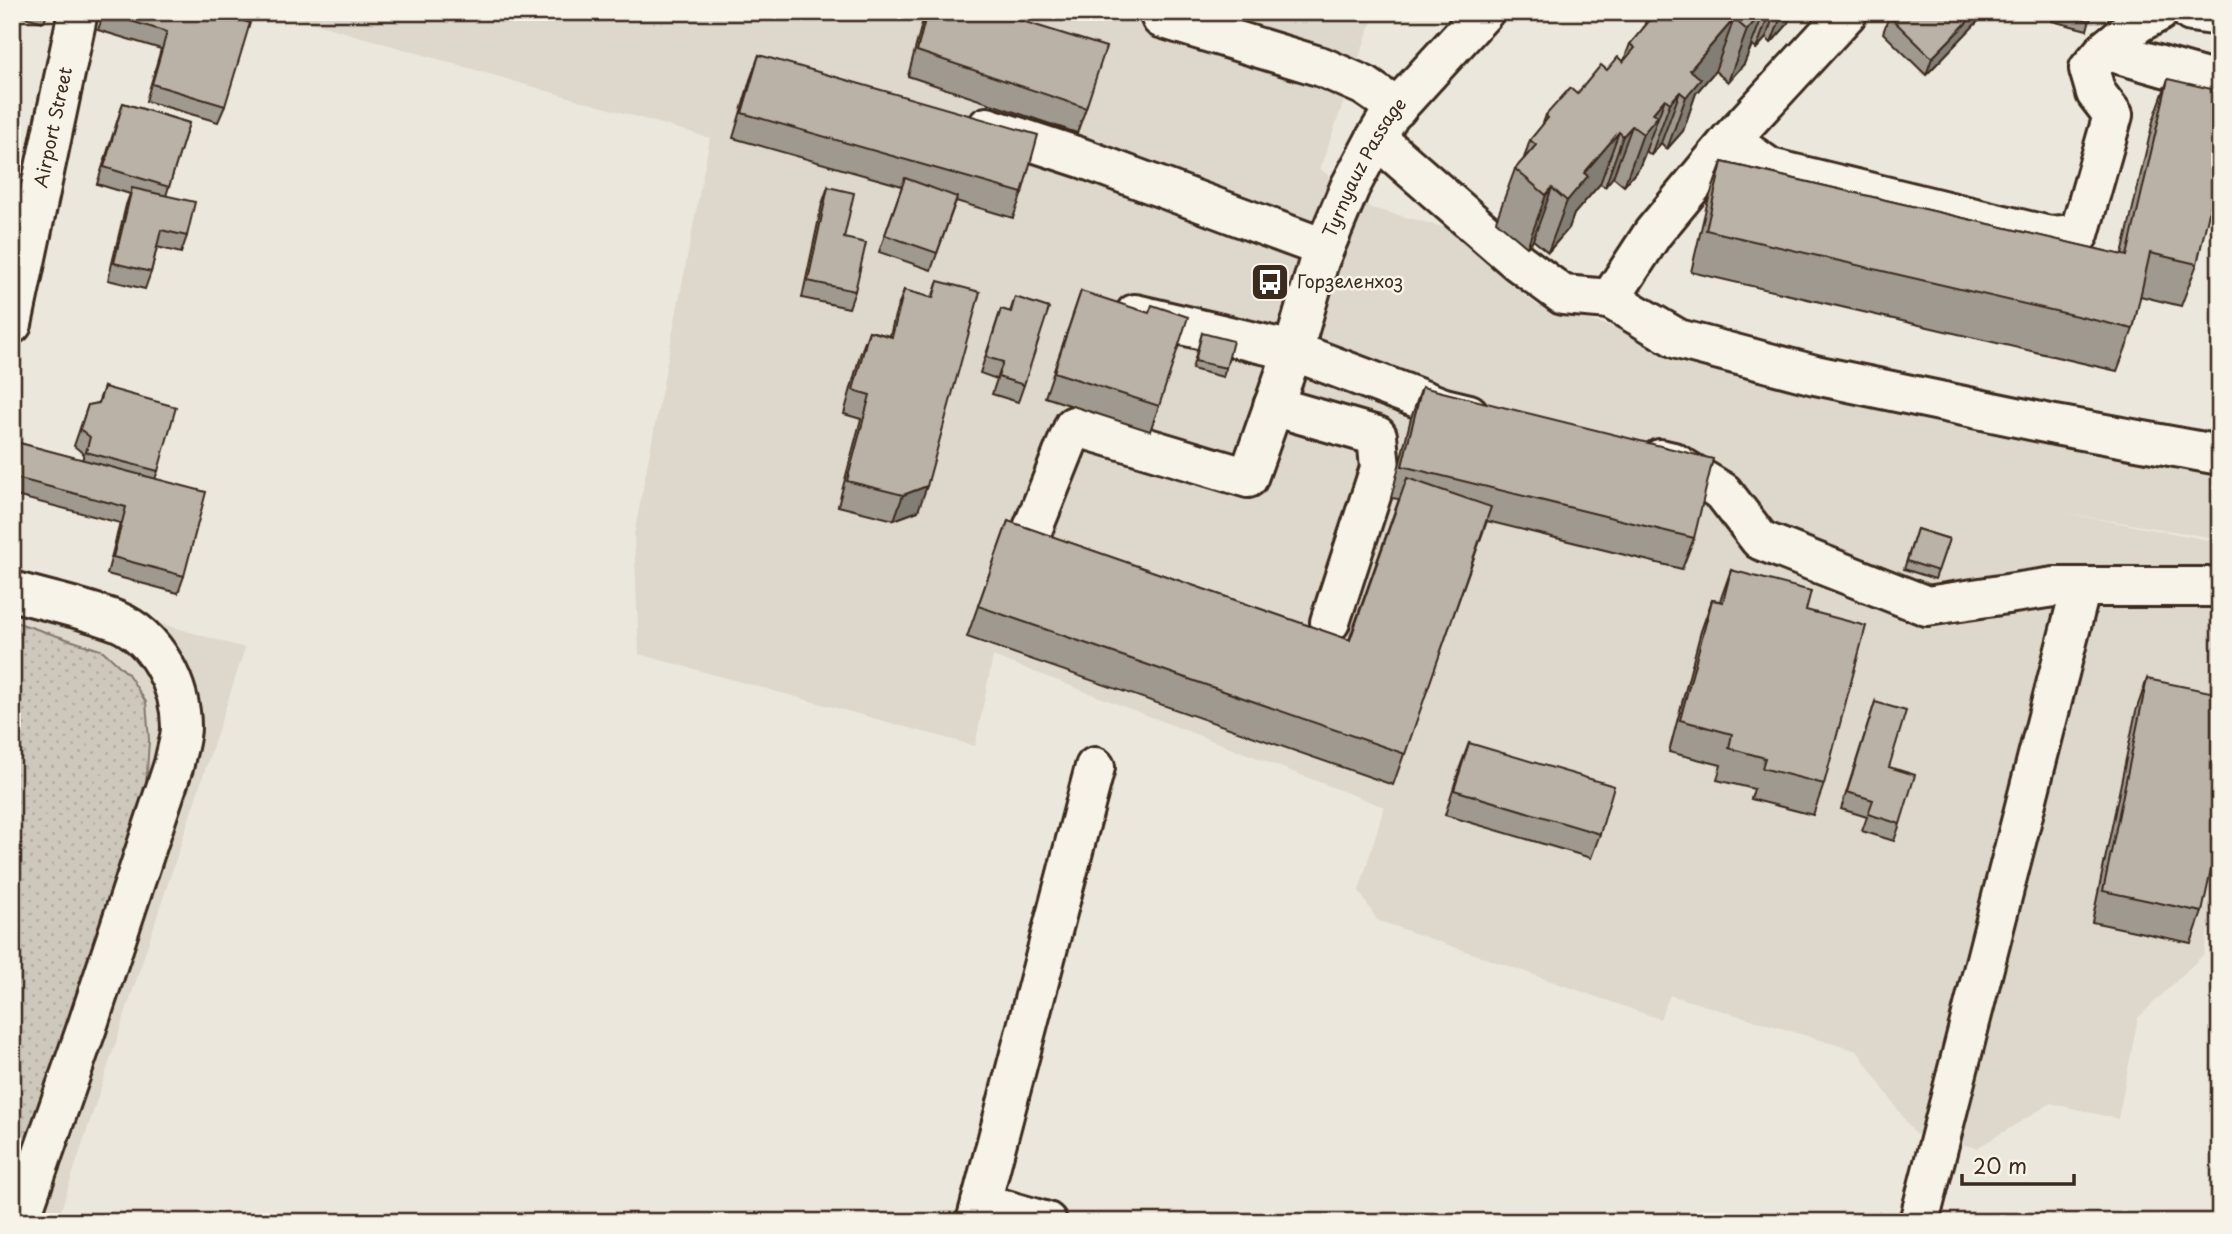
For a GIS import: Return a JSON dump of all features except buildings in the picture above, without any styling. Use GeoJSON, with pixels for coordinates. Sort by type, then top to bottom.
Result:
{"type":"FeatureCollection","features":[{"type":"Feature","properties":{"kind":"street","name":"Airport Street"},"geometry":{"type":"LineString","coordinates":[[12,324],[78,12]]}},
{"type":"Feature","properties":{"kind":"street","name":"Tyrnyauz Passage"},"geometry":{"type":"LineString","coordinates":[[1033,528],[1074,426],[1248,478],[1293,351],[1324,248],[1349,187],[1387,123],[1485,12]]}},
{"type":"Feature","properties":{"kind":"street"},"geometry":{"type":"LineString","coordinates":[[1611,299],[1653,233],[1730,140],[1848,12]]}},
{"type":"Feature","properties":{"kind":"street"},"geometry":{"type":"LineString","coordinates":[[1730,140],[1770,168],[2049,236],[2079,234],[2113,115],[2096,93],[2089,69],[2105,50],[2138,23],[2159,12]]}},
{"type":"Feature","properties":{"kind":"street"},"geometry":{"type":"LineString","coordinates":[[2191,12],[2220,16]]}},
{"type":"Feature","properties":{"kind":"street"},"geometry":{"type":"LineString","coordinates":[[1161,18],[1322,67],[1365,86],[1387,123],[1517,261],[1563,295],[1611,299],[1678,339],[1815,375],[2055,425],[2220,455]]}},
{"type":"Feature","properties":{"kind":"street"},"geometry":{"type":"LineString","coordinates":[[2105,50],[2220,82]]}},
{"type":"Feature","properties":{"kind":"street"},"geometry":{"type":"LineString","coordinates":[[954,117],[1082,158],[1324,248]]}},
{"type":"Feature","properties":{"kind":"street"},"geometry":{"type":"LineString","coordinates":[[1120,310],[1293,351],[1444,408],[1498,421]]}},
{"type":"Feature","properties":{"kind":"street"},"geometry":{"type":"LineString","coordinates":[[1273,405],[1377,436],[1380,468],[1330,622]]}},
{"type":"Feature","properties":{"kind":"street"},"geometry":{"type":"LineString","coordinates":[[1633,452],[1673,462],[1723,492],[1760,540],[1927,606],[2054,587],[2220,587]]}},
{"type":"Feature","properties":{"kind":"street"},"geometry":{"type":"LineString","coordinates":[[1919,1222],[2081,587]]}},
{"type":"Feature","properties":{"kind":"street"},"geometry":{"type":"LineString","coordinates":[[12,592],[119,622],[136,634],[154,649],[175,689],[180,708],[181,730],[174,764],[19,1222]]}},
{"type":"Feature","properties":{"kind":"street"},"geometry":{"type":"LineString","coordinates":[[1047,1222],[978,1212],[1095,767]]}},
{"type":"Feature","properties":{"kind":"shaded area","name":"Горзеленхоз"},"geometry":{"type":"Polygon","coordinates":[[[290,12],[1375,12],[1320,169],[1371,208],[1459,231],[1500,276],[1537,305],[1877,403],[2194,471],[2220,474],[2220,539],[2059,512],[2220,542],[2220,865],[2204,954],[2138,1018],[2118,1119],[2051,1103],[1977,1148],[1915,1134],[1857,1051],[1670,995],[1660,1019],[1377,920],[1359,891],[1384,807],[993,656],[975,746],[639,654],[634,535],[710,138],[289,16],[290,12]]]}},
{"type":"Feature","properties":{"kind":"shaded area"},"geometry":{"type":"Polygon","coordinates":[[[12,580],[245,648],[57,1222],[12,1222],[12,580]]]}},
{"type":"Feature","properties":{"kind":"shaded area"},"geometry":{"type":"Polygon","coordinates":[[[12,621],[103,651],[128,674],[146,702],[149,740],[146,787],[12,1193],[12,621]]]}},
{"type":"Feature","properties":{"kind":"place","name":"Горзеленхоз"},"geometry":{"type":"Point","coordinates":[1270,282]}}]}
